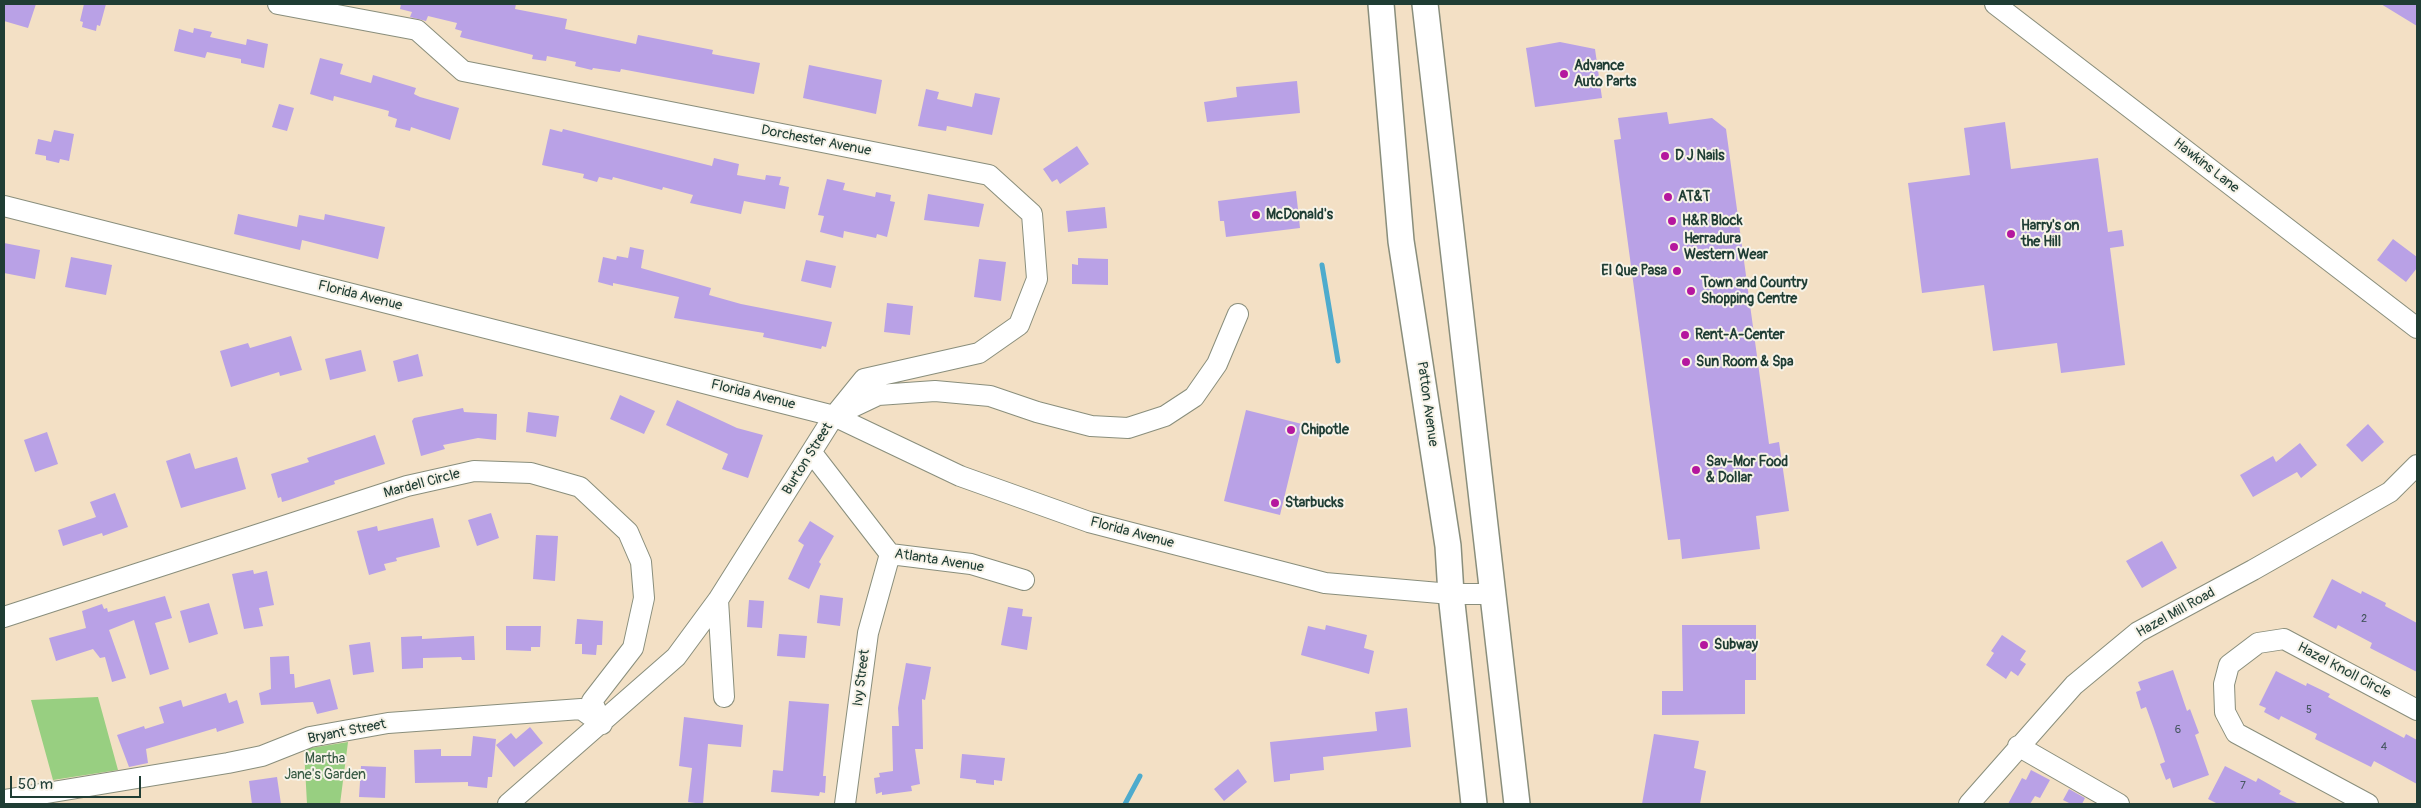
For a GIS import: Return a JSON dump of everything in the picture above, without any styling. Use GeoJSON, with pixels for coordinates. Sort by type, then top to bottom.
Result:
{"type":"FeatureCollection","features":[{"type":"Feature","properties":{"kind":"main road","name":"Patton Avenue"},"geometry":{"type":"LineString","coordinates":[[1381,4],[1401,241],[1448,546],[1451,594],[1474,804]]}},
{"type":"Feature","properties":{"kind":"main road"},"geometry":{"type":"LineString","coordinates":[[1425,4],[1517,804]]}},
{"type":"Feature","properties":{"kind":"street","name":"Dorchester Avenue"},"geometry":{"type":"LineString","coordinates":[[278,4],[417,30],[463,71],[989,175],[1032,214],[1037,279],[1019,325],[979,354],[864,379],[834,416]]}},
{"type":"Feature","properties":{"kind":"street","name":"Hawkins Lane"},"geometry":{"type":"LineString","coordinates":[[1995,4],[2417,328]]}},
{"type":"Feature","properties":{"kind":"street","name":"Florida Avenue"},"geometry":{"type":"LineString","coordinates":[[4,206],[834,416],[960,476],[1089,522],[1325,582],[1451,594],[1493,594]]}},
{"type":"Feature","properties":{"kind":"street","name":"Burton Street"},"geometry":{"type":"LineString","coordinates":[[508,804],[602,724],[676,657],[718,600],[834,416],[878,395],[935,391],[990,396],[1037,412],[1082,423],[1128,428],[1165,416],[1194,397],[1217,364],[1238,314]]}},
{"type":"Feature","properties":{"kind":"street","name":"Atlanta Avenue"},"geometry":{"type":"LineString","coordinates":[[812,453],[890,554],[971,564],[1024,580]]}},
{"type":"Feature","properties":{"kind":"street","name":"Hazel Mill Road"},"geometry":{"type":"LineString","coordinates":[[1969,804],[2018,746],[2074,685],[2138,632],[2253,570],[2390,492],[2417,466]]}},
{"type":"Feature","properties":{"kind":"street","name":"Mardell Circle"},"geometry":{"type":"LineString","coordinates":[[4,617],[407,486],[474,471],[530,474],[580,488],[628,532],[641,562],[644,598],[632,648],[592,701],[602,724]]}},
{"type":"Feature","properties":{"kind":"street","name":"Ivy Street"},"geometry":{"type":"LineString","coordinates":[[845,804],[868,633],[890,554]]}},
{"type":"Feature","properties":{"kind":"street"},"geometry":{"type":"LineString","coordinates":[[718,600],[724,697]]}},
{"type":"Feature","properties":{"kind":"street","name":"Hazel Knoll Circle"},"geometry":{"type":"LineString","coordinates":[[2368,804],[2236,733],[2225,712],[2224,684],[2229,665],[2258,643],[2284,639],[2417,710]]}},
{"type":"Feature","properties":{"kind":"street","name":"Bryant Street"},"geometry":{"type":"LineString","coordinates":[[4,800],[228,763],[262,756],[310,737],[388,723],[581,709],[602,724]]}},
{"type":"Feature","properties":{"kind":"street"},"geometry":{"type":"LineString","coordinates":[[2018,746],[2118,804]]}},
{"type":"Feature","properties":{"kind":"green space"},"geometry":{"type":"Polygon","coordinates":[[[98,697],[118,770],[53,780],[31,700],[98,697]]]}},
{"type":"Feature","properties":{"kind":"green space","name":"Martha Jane's Garden"},"geometry":{"type":"Polygon","coordinates":[[[348,742],[340,804],[307,804],[304,749],[348,742]]]}},
{"type":"Feature","properties":{"kind":"building"},"geometry":{"type":"Polygon","coordinates":[[[4,4],[36,4],[28,28],[4,21],[4,4]]]}},
{"type":"Feature","properties":{"kind":"building"},"geometry":{"type":"Polygon","coordinates":[[[84,4],[106,4],[100,26],[97,25],[96,31],[82,27],[83,22],[80,21],[84,4]]]}},
{"type":"Feature","properties":{"kind":"building"},"geometry":{"type":"Polygon","coordinates":[[[401,4],[516,4],[515,9],[567,19],[565,29],[636,44],[638,35],[713,50],[712,54],[760,63],[754,94],[621,69],[620,72],[593,68],[592,70],[575,66],[576,62],[547,56],[546,61],[532,59],[533,55],[460,37],[462,31],[455,29],[457,23],[428,16],[426,21],[410,17],[412,12],[400,9],[401,4]]]}},
{"type":"Feature","properties":{"kind":"building"},"geometry":{"type":"Polygon","coordinates":[[[2381,4],[2417,4],[2417,26],[2381,4]]]}},
{"type":"Feature","properties":{"kind":"building"},"geometry":{"type":"Polygon","coordinates":[[[194,28],[212,32],[210,37],[246,45],[247,39],[268,44],[264,68],[241,63],[241,59],[207,52],[205,58],[174,51],[179,29],[193,33],[194,28]]]}},
{"type":"Feature","properties":{"kind":"building","name":"Advance Auto Parts"},"geometry":{"type":"Polygon","coordinates":[[[1560,42],[1595,49],[1602,98],[1535,107],[1526,48],[1560,42]]]}},
{"type":"Feature","properties":{"kind":"building"},"geometry":{"type":"Polygon","coordinates":[[[320,58],[343,64],[340,74],[371,83],[373,75],[416,88],[414,94],[420,97],[459,108],[450,140],[411,127],[410,131],[395,127],[397,119],[388,116],[389,111],[334,96],[333,101],[310,94],[320,58]]]}},
{"type":"Feature","properties":{"kind":"building"},"geometry":{"type":"Polygon","coordinates":[[[809,65],[882,80],[876,114],[803,98],[809,65]]]}},
{"type":"Feature","properties":{"kind":"building"},"geometry":{"type":"Polygon","coordinates":[[[1297,81],[1300,113],[1207,122],[1204,102],[1237,97],[1236,87],[1297,81]]]}},
{"type":"Feature","properties":{"kind":"building"},"geometry":{"type":"Polygon","coordinates":[[[926,89],[939,92],[937,99],[972,107],[975,93],[1000,98],[992,135],[947,126],[946,131],[918,126],[926,89]]]}},
{"type":"Feature","properties":{"kind":"building"},"geometry":{"type":"Polygon","coordinates":[[[279,104],[294,108],[287,131],[272,127],[279,104]]]}},
{"type":"Feature","properties":{"kind":"building","name":"Town and Country Shopping Centre"},"geometry":{"type":"Polygon","coordinates":[[[1667,112],[1669,124],[1712,118],[1726,129],[1769,444],[1779,442],[1789,511],[1756,516],[1760,549],[1682,559],[1680,539],[1668,540],[1614,140],[1621,139],[1618,118],[1667,112]]]}},
{"type":"Feature","properties":{"kind":"building","name":"Harry's on the Hill"},"geometry":{"type":"Polygon","coordinates":[[[2005,122],[2011,169],[2098,158],[2108,232],[2122,230],[2124,246],[2110,248],[2125,365],[2061,373],[2057,343],[1993,351],[1984,285],[1922,293],[1908,183],[1970,175],[1964,128],[2005,122]]]}},
{"type":"Feature","properties":{"kind":"building"},"geometry":{"type":"Polygon","coordinates":[[[550,129],[562,132],[563,129],[712,166],[714,158],[739,164],[737,175],[765,180],[766,175],[781,177],[779,185],[789,187],[785,209],[744,201],[741,214],[690,203],[693,195],[663,187],[662,190],[613,177],[612,180],[599,177],[597,182],[583,178],[584,174],[542,165],[550,129]]]}},
{"type":"Feature","properties":{"kind":"building"},"geometry":{"type":"Polygon","coordinates":[[[54,130],[74,134],[69,161],[60,159],[59,163],[46,160],[46,156],[35,154],[38,139],[51,142],[54,130]]]}},
{"type":"Feature","properties":{"kind":"building"},"geometry":{"type":"Polygon","coordinates":[[[1077,146],[1089,164],[1060,184],[1057,179],[1052,182],[1043,169],[1077,146]]]}},
{"type":"Feature","properties":{"kind":"building"},"geometry":{"type":"Polygon","coordinates":[[[827,179],[845,183],[843,190],[875,197],[876,192],[891,195],[890,201],[895,202],[887,237],[877,234],[876,238],[844,231],[843,238],[820,232],[824,216],[818,215],[827,179]]]}},
{"type":"Feature","properties":{"kind":"building"},"geometry":{"type":"Polygon","coordinates":[[[1296,191],[1300,228],[1226,237],[1224,221],[1220,221],[1218,201],[1296,191]]]}},
{"type":"Feature","properties":{"kind":"building"},"geometry":{"type":"Polygon","coordinates":[[[928,194],[984,204],[979,227],[924,220],[928,194]]]}},
{"type":"Feature","properties":{"kind":"building"},"geometry":{"type":"Polygon","coordinates":[[[1105,207],[1107,228],[1068,232],[1066,211],[1105,207]]]}},
{"type":"Feature","properties":{"kind":"building"},"geometry":{"type":"Polygon","coordinates":[[[238,214],[297,227],[299,215],[324,220],[325,214],[385,227],[378,259],[302,240],[300,250],[234,234],[238,214]]]}},
{"type":"Feature","properties":{"kind":"building"},"geometry":{"type":"Polygon","coordinates":[[[2393,239],[2417,257],[2417,268],[2406,282],[2377,260],[2393,239]]]}},
{"type":"Feature","properties":{"kind":"building"},"geometry":{"type":"Polygon","coordinates":[[[4,243],[40,250],[35,279],[4,273],[4,243]]]}},
{"type":"Feature","properties":{"kind":"building"},"geometry":{"type":"Polygon","coordinates":[[[630,247],[644,250],[641,268],[711,288],[709,295],[741,304],[832,322],[826,347],[822,346],[821,349],[763,337],[764,333],[674,318],[679,297],[613,283],[613,286],[598,282],[603,257],[616,260],[617,256],[628,258],[630,247]]]}},
{"type":"Feature","properties":{"kind":"building"},"geometry":{"type":"Polygon","coordinates":[[[71,257],[112,265],[106,295],[65,287],[71,257]]]}},
{"type":"Feature","properties":{"kind":"building"},"geometry":{"type":"Polygon","coordinates":[[[1078,258],[1108,259],[1108,285],[1072,284],[1072,264],[1078,265],[1078,258]]]}},
{"type":"Feature","properties":{"kind":"building"},"geometry":{"type":"Polygon","coordinates":[[[979,259],[1006,262],[1001,301],[974,297],[979,259]]]}},
{"type":"Feature","properties":{"kind":"building"},"geometry":{"type":"Polygon","coordinates":[[[806,260],[836,266],[831,288],[801,281],[806,260]]]}},
{"type":"Feature","properties":{"kind":"building"},"geometry":{"type":"Polygon","coordinates":[[[887,303],[913,306],[910,335],[884,332],[887,303]]]}},
{"type":"Feature","properties":{"kind":"building"},"geometry":{"type":"Polygon","coordinates":[[[291,336],[302,370],[280,376],[279,372],[231,387],[220,351],[248,343],[250,348],[291,336]]]}},
{"type":"Feature","properties":{"kind":"building"},"geometry":{"type":"Polygon","coordinates":[[[361,350],[366,371],[330,380],[325,359],[361,350]]]}},
{"type":"Feature","properties":{"kind":"building"},"geometry":{"type":"Polygon","coordinates":[[[418,354],[423,376],[398,382],[393,361],[418,354]]]}},
{"type":"Feature","properties":{"kind":"building"},"geometry":{"type":"Polygon","coordinates":[[[620,395],[655,411],[644,434],[610,419],[620,395]]]}},
{"type":"Feature","properties":{"kind":"building"},"geometry":{"type":"Polygon","coordinates":[[[677,400],[737,428],[763,435],[748,478],[722,469],[728,454],[666,425],[677,400]]]}},
{"type":"Feature","properties":{"kind":"building"},"geometry":{"type":"Polygon","coordinates":[[[463,408],[464,412],[497,414],[496,440],[478,438],[443,445],[445,449],[421,456],[412,421],[414,418],[463,408]]]}},
{"type":"Feature","properties":{"kind":"building"},"geometry":{"type":"Polygon","coordinates":[[[1246,410],[1302,424],[1280,515],[1224,501],[1246,410]]]}},
{"type":"Feature","properties":{"kind":"building"},"geometry":{"type":"Polygon","coordinates":[[[528,412],[559,416],[556,437],[526,432],[528,412]]]}},
{"type":"Feature","properties":{"kind":"building"},"geometry":{"type":"Polygon","coordinates":[[[2368,424],[2384,442],[2362,462],[2346,445],[2368,424]]]}},
{"type":"Feature","properties":{"kind":"building"},"geometry":{"type":"Polygon","coordinates":[[[47,432],[58,464],[35,472],[24,440],[47,432]]]}},
{"type":"Feature","properties":{"kind":"building"},"geometry":{"type":"Polygon","coordinates":[[[375,435],[385,464],[334,481],[335,484],[289,500],[282,502],[281,497],[278,498],[271,474],[309,462],[307,458],[375,435]]]}},
{"type":"Feature","properties":{"kind":"building"},"geometry":{"type":"Polygon","coordinates":[[[2300,443],[2317,465],[2301,478],[2297,472],[2253,497],[2240,475],[2273,456],[2276,462],[2300,443]]]}},
{"type":"Feature","properties":{"kind":"building"},"geometry":{"type":"Polygon","coordinates":[[[190,453],[195,469],[237,457],[246,489],[181,508],[166,461],[190,453]]]}},
{"type":"Feature","properties":{"kind":"building"},"geometry":{"type":"Polygon","coordinates":[[[115,493],[128,527],[103,536],[102,533],[63,546],[58,530],[96,517],[90,502],[115,493]]]}},
{"type":"Feature","properties":{"kind":"building"},"geometry":{"type":"Polygon","coordinates":[[[491,513],[499,538],[477,546],[468,520],[491,513]]]}},
{"type":"Feature","properties":{"kind":"building"},"geometry":{"type":"Polygon","coordinates":[[[433,518],[440,547],[396,558],[397,561],[384,564],[386,570],[369,575],[357,531],[377,526],[378,531],[433,518]]]}},
{"type":"Feature","properties":{"kind":"building"},"geometry":{"type":"Polygon","coordinates":[[[810,521],[834,536],[819,562],[821,564],[809,589],[788,579],[804,545],[798,541],[810,521]]]}},
{"type":"Feature","properties":{"kind":"building"},"geometry":{"type":"Polygon","coordinates":[[[536,535],[558,536],[555,581],[533,579],[536,535]]]}},
{"type":"Feature","properties":{"kind":"building"},"geometry":{"type":"Polygon","coordinates":[[[2162,541],[2177,568],[2142,588],[2126,561],[2162,541]]]}},
{"type":"Feature","properties":{"kind":"building"},"geometry":{"type":"Polygon","coordinates":[[[253,570],[254,574],[267,571],[274,605],[259,608],[263,626],[244,629],[232,574],[253,570]]]}},
{"type":"Feature","properties":{"kind":"building"},"geometry":{"type":"Polygon","coordinates":[[[2332,579],[2361,594],[2362,591],[2386,603],[2385,606],[2417,623],[2417,672],[2370,648],[2372,643],[2338,625],[2336,629],[2313,617],[2332,579]]]}},
{"type":"Feature","properties":{"kind":"building"},"geometry":{"type":"Polygon","coordinates":[[[820,595],[843,598],[840,626],[817,623],[820,595]]]}},
{"type":"Feature","properties":{"kind":"building"},"geometry":{"type":"Polygon","coordinates":[[[165,596],[172,618],[155,623],[169,669],[150,675],[134,620],[109,630],[126,678],[112,682],[105,657],[100,658],[93,649],[56,661],[49,638],[86,628],[82,611],[102,604],[104,609],[107,608],[108,612],[165,596]]]}},
{"type":"Feature","properties":{"kind":"building"},"geometry":{"type":"Polygon","coordinates":[[[749,600],[764,601],[762,628],[747,627],[749,600]]]}},
{"type":"Feature","properties":{"kind":"building"},"geometry":{"type":"Polygon","coordinates":[[[209,603],[218,634],[189,643],[180,611],[209,603]]]}},
{"type":"Feature","properties":{"kind":"building"},"geometry":{"type":"Polygon","coordinates":[[[1008,607],[1023,609],[1022,616],[1032,617],[1027,650],[1001,645],[1008,607]]]}},
{"type":"Feature","properties":{"kind":"building"},"geometry":{"type":"Polygon","coordinates":[[[577,619],[603,621],[602,645],[597,645],[596,655],[582,654],[582,644],[575,644],[577,619]]]}},
{"type":"Feature","properties":{"kind":"building"},"geometry":{"type":"Polygon","coordinates":[[[1326,625],[1367,635],[1364,648],[1374,651],[1369,674],[1301,655],[1308,626],[1325,630],[1326,625]]]}},
{"type":"Feature","properties":{"kind":"building"},"geometry":{"type":"Polygon","coordinates":[[[1682,625],[1756,625],[1756,680],[1745,680],[1745,714],[1662,715],[1662,691],[1683,691],[1682,625]]]}},
{"type":"Feature","properties":{"kind":"building"},"geometry":{"type":"Polygon","coordinates":[[[506,626],[541,626],[540,647],[531,647],[531,651],[506,650],[506,626]]]}},
{"type":"Feature","properties":{"kind":"building"},"geometry":{"type":"Polygon","coordinates":[[[779,634],[807,636],[805,658],[777,656],[779,634]]]}},
{"type":"Feature","properties":{"kind":"building"},"geometry":{"type":"Polygon","coordinates":[[[2002,635],[2026,651],[2020,660],[2026,664],[2018,676],[2011,671],[2006,679],[1986,665],[1994,653],[1991,651],[2002,635]]]}},
{"type":"Feature","properties":{"kind":"building"},"geometry":{"type":"Polygon","coordinates":[[[422,636],[422,639],[474,636],[475,660],[462,660],[461,657],[423,658],[423,668],[402,669],[401,637],[422,636]]]}},
{"type":"Feature","properties":{"kind":"building"},"geometry":{"type":"Polygon","coordinates":[[[370,642],[374,672],[353,675],[349,645],[370,642]]]}},
{"type":"Feature","properties":{"kind":"building"},"geometry":{"type":"Polygon","coordinates":[[[289,656],[290,674],[294,674],[295,688],[330,679],[338,709],[317,714],[313,702],[261,705],[259,693],[271,689],[270,657],[289,656]]]}},
{"type":"Feature","properties":{"kind":"building"},"geometry":{"type":"Polygon","coordinates":[[[906,663],[931,667],[925,700],[922,699],[923,749],[915,749],[920,784],[911,786],[912,791],[876,794],[874,778],[880,777],[879,773],[893,771],[892,726],[899,726],[898,708],[906,663]]]}},
{"type":"Feature","properties":{"kind":"building"},"geometry":{"type":"Polygon","coordinates":[[[2173,670],[2187,711],[2190,709],[2199,733],[2195,735],[2209,775],[2173,788],[2170,778],[2166,780],[2160,764],[2165,762],[2146,707],[2141,709],[2136,692],[2141,690],[2138,682],[2173,670]]]}},
{"type":"Feature","properties":{"kind":"building"},"geometry":{"type":"Polygon","coordinates":[[[2276,671],[2306,686],[2307,683],[2330,694],[2328,697],[2404,738],[2406,734],[2417,740],[2417,784],[2374,761],[2371,767],[2315,739],[2317,734],[2281,716],[2279,720],[2264,712],[2266,708],[2259,705],[2276,671]]]}},
{"type":"Feature","properties":{"kind":"building"},"geometry":{"type":"Polygon","coordinates":[[[226,693],[229,703],[237,700],[244,723],[217,732],[216,728],[146,749],[148,763],[129,767],[117,735],[144,726],[145,729],[164,723],[159,707],[181,700],[183,707],[226,693]]]}},
{"type":"Feature","properties":{"kind":"building"},"geometry":{"type":"Polygon","coordinates":[[[789,701],[829,704],[823,776],[826,776],[825,793],[820,792],[819,796],[771,792],[773,770],[783,771],[789,701]]]}},
{"type":"Feature","properties":{"kind":"building"},"geometry":{"type":"Polygon","coordinates":[[[1407,708],[1411,747],[1323,757],[1324,770],[1290,774],[1290,780],[1274,782],[1270,742],[1377,731],[1375,712],[1407,708]]]}},
{"type":"Feature","properties":{"kind":"building"},"geometry":{"type":"Polygon","coordinates":[[[684,717],[743,725],[741,747],[708,744],[703,804],[688,802],[692,768],[679,766],[684,717]]]}},
{"type":"Feature","properties":{"kind":"building"},"geometry":{"type":"Polygon","coordinates":[[[530,727],[543,743],[514,767],[496,745],[511,733],[516,739],[530,727]]]}},
{"type":"Feature","properties":{"kind":"building"},"geometry":{"type":"Polygon","coordinates":[[[1654,734],[1699,741],[1694,768],[1706,771],[1700,804],[1642,804],[1654,734]]]}},
{"type":"Feature","properties":{"kind":"building"},"geometry":{"type":"Polygon","coordinates":[[[473,736],[496,739],[492,777],[488,777],[487,788],[468,786],[468,782],[415,783],[414,750],[441,749],[441,756],[471,756],[473,736]]]}},
{"type":"Feature","properties":{"kind":"building"},"geometry":{"type":"Polygon","coordinates":[[[962,754],[1005,758],[1002,781],[994,780],[994,785],[976,783],[976,780],[960,778],[962,754]]]}},
{"type":"Feature","properties":{"kind":"building"},"geometry":{"type":"Polygon","coordinates":[[[361,766],[386,767],[385,798],[359,797],[361,766]]]}},
{"type":"Feature","properties":{"kind":"building"},"geometry":{"type":"Polygon","coordinates":[[[2225,766],[2256,782],[2258,778],[2281,791],[2279,794],[2299,804],[2218,804],[2208,799],[2225,766]]]}},
{"type":"Feature","properties":{"kind":"building"},"geometry":{"type":"Polygon","coordinates":[[[1238,769],[1247,782],[1224,801],[1214,789],[1238,769]]]}},
{"type":"Feature","properties":{"kind":"building"},"geometry":{"type":"Polygon","coordinates":[[[2031,770],[2050,780],[2040,798],[2035,796],[2030,804],[2008,804],[2022,778],[2026,780],[2031,770]]]}},
{"type":"Feature","properties":{"kind":"building"},"geometry":{"type":"Polygon","coordinates":[[[277,777],[281,804],[252,804],[249,781],[277,777]]]}},
{"type":"Feature","properties":{"kind":"building"},"geometry":{"type":"Polygon","coordinates":[[[2069,789],[2085,798],[2082,804],[2071,804],[2063,800],[2069,789]]]}},
{"type":"Feature","properties":{"kind":"waterway"},"geometry":{"type":"LineString","coordinates":[[1322,265],[1338,361]]}},
{"type":"Feature","properties":{"kind":"waterway"},"geometry":{"type":"LineString","coordinates":[[1125,804],[1140,776]]}},
{"type":"Feature","properties":{"kind":"place","name":"Advance Auto Parts"},"geometry":{"type":"Point","coordinates":[1564,74]}},
{"type":"Feature","properties":{"kind":"place","name":"D J Nails"},"geometry":{"type":"Point","coordinates":[1665,156]}},
{"type":"Feature","properties":{"kind":"place","name":"AT&T"},"geometry":{"type":"Point","coordinates":[1668,197]}},
{"type":"Feature","properties":{"kind":"place","name":"McDonald's"},"geometry":{"type":"Point","coordinates":[1256,215]}},
{"type":"Feature","properties":{"kind":"place","name":"H&R Block"},"geometry":{"type":"Point","coordinates":[1672,221]}},
{"type":"Feature","properties":{"kind":"place","name":"Harry's on the Hill"},"geometry":{"type":"Point","coordinates":[2011,234]}},
{"type":"Feature","properties":{"kind":"place","name":"Herradura Western Wear"},"geometry":{"type":"Point","coordinates":[1674,247]}},
{"type":"Feature","properties":{"kind":"place","name":"El Que Pasa"},"geometry":{"type":"Point","coordinates":[1677,271]}},
{"type":"Feature","properties":{"kind":"place","name":"Town and Country Shopping Centre"},"geometry":{"type":"Point","coordinates":[1691,291]}},
{"type":"Feature","properties":{"kind":"place","name":"Rent-A-Center"},"geometry":{"type":"Point","coordinates":[1685,335]}},
{"type":"Feature","properties":{"kind":"place","name":"Sun Room & Spa"},"geometry":{"type":"Point","coordinates":[1686,362]}},
{"type":"Feature","properties":{"kind":"place","name":"Chipotle"},"geometry":{"type":"Point","coordinates":[1291,430]}},
{"type":"Feature","properties":{"kind":"place","name":"Sav-Mor Food & Dollar"},"geometry":{"type":"Point","coordinates":[1696,470]}},
{"type":"Feature","properties":{"kind":"place","name":"Starbucks"},"geometry":{"type":"Point","coordinates":[1275,503]}},
{"type":"Feature","properties":{"kind":"place","name":"Subway"},"geometry":{"type":"Point","coordinates":[1704,645]}}]}
